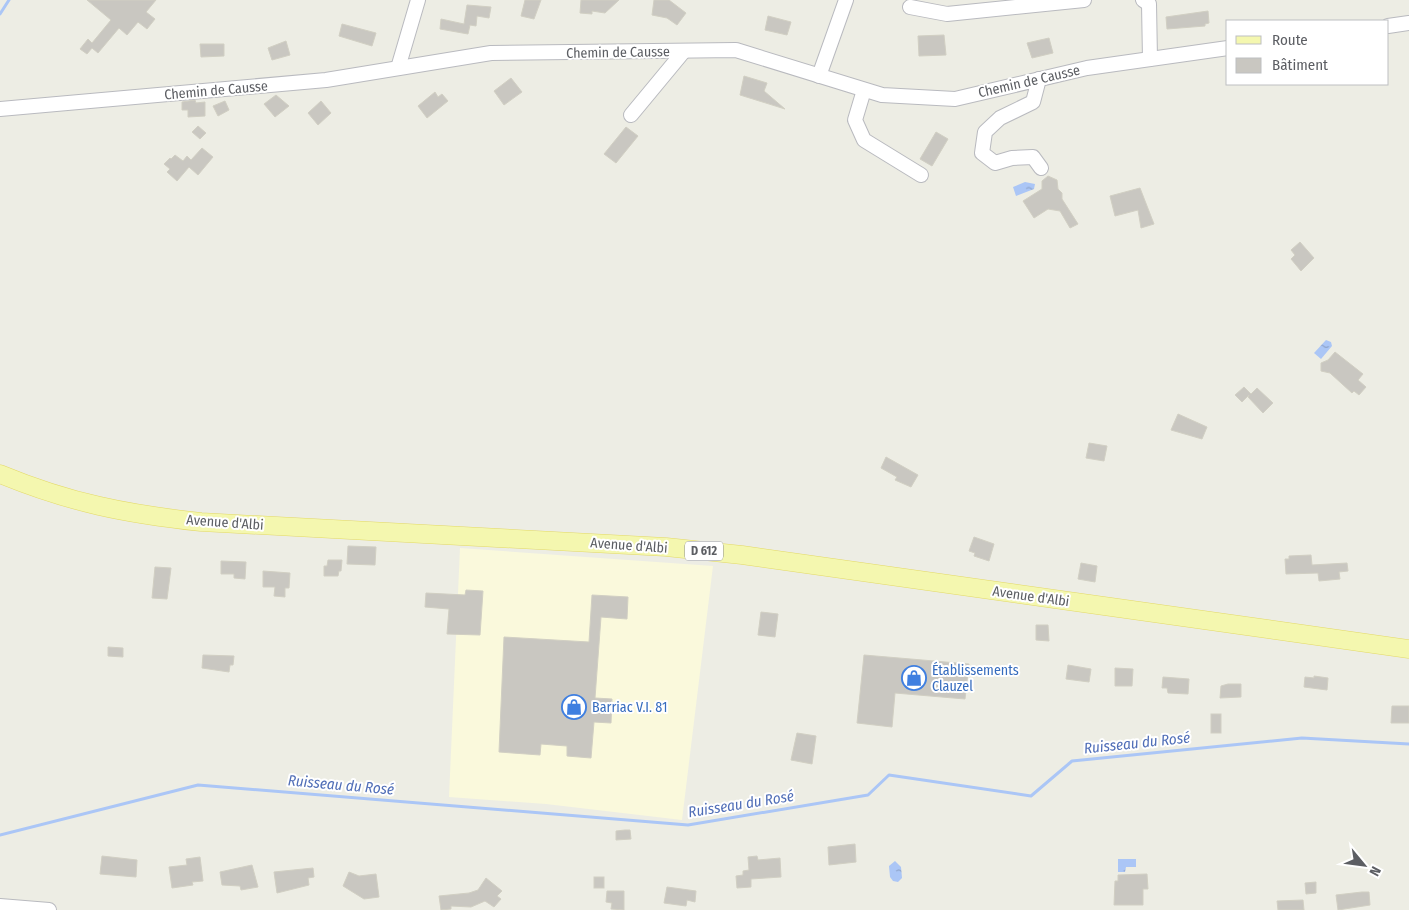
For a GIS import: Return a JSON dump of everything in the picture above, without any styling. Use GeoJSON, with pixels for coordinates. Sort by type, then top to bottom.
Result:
{"type":"FeatureCollection","features":[{"type":"Feature","properties":{"kind":"main road","name":"Avenue d'Albi"},"geometry":{"type":"LineString","coordinates":[[0,474],[51,494],[99,507],[146,516],[201,522],[656,546],[723,553],[1409,649]]}},
{"type":"Feature","properties":{"kind":"street"},"geometry":{"type":"LineString","coordinates":[[398,68],[418,0]]}},
{"type":"Feature","properties":{"kind":"street"},"geometry":{"type":"LineString","coordinates":[[819,76],[846,0]]}},
{"type":"Feature","properties":{"kind":"street"},"geometry":{"type":"LineString","coordinates":[[910,7],[947,14],[1084,0]]}},
{"type":"Feature","properties":{"kind":"street"},"geometry":{"type":"LineString","coordinates":[[1143,0],[1149,4],[1150,59]]}},
{"type":"Feature","properties":{"kind":"street"},"geometry":{"type":"LineString","coordinates":[[1389,26],[1409,23]]}},
{"type":"Feature","properties":{"kind":"street","name":"Chemin de Causse"},"geometry":{"type":"LineString","coordinates":[[0,109],[326,80],[491,53],[736,50],[882,95],[955,99],[1087,68],[1226,48]]}},
{"type":"Feature","properties":{"kind":"street"},"geometry":{"type":"LineString","coordinates":[[631,115],[684,52]]}},
{"type":"Feature","properties":{"kind":"street"},"geometry":{"type":"LineString","coordinates":[[1039,79],[1033,102],[1000,118],[985,132],[982,153],[995,163],[1012,158],[1033,157],[1041,168]]}},
{"type":"Feature","properties":{"kind":"street"},"geometry":{"type":"LineString","coordinates":[[864,90],[855,120],[864,140],[921,175]]}},
{"type":"Feature","properties":{"kind":"street"},"geometry":{"type":"LineString","coordinates":[[0,906],[48,910]]}},
{"type":"Feature","properties":{"kind":"shaded area","name":"Barriac V.I. 81"},"geometry":{"type":"Polygon","coordinates":[[[460,548],[713,566],[682,820],[546,804],[449,797],[460,548]]]}},
{"type":"Feature","properties":{"kind":"water"},"geometry":{"type":"Polygon","coordinates":[[[1025,182],[1035,184],[1034,189],[1016,196],[1013,187],[1025,182]]]}},
{"type":"Feature","properties":{"kind":"water"},"geometry":{"type":"Polygon","coordinates":[[[1326,340],[1331,342],[1332,346],[1321,359],[1314,353],[1326,340]]]}},
{"type":"Feature","properties":{"kind":"water"},"geometry":{"type":"Polygon","coordinates":[[[1118,859],[1136,859],[1136,867],[1126,867],[1125,872],[1118,872],[1118,859]]]}},
{"type":"Feature","properties":{"kind":"water"},"geometry":{"type":"Polygon","coordinates":[[[895,861],[901,867],[902,878],[898,882],[893,881],[890,877],[889,866],[895,861]]]}},
{"type":"Feature","properties":{"kind":"building"},"geometry":{"type":"Polygon","coordinates":[[[87,0],[156,0],[146,12],[155,19],[147,29],[138,22],[127,35],[119,28],[98,53],[92,48],[87,54],[80,49],[88,39],[92,43],[111,20],[87,0]]]}},
{"type":"Feature","properties":{"kind":"building"},"geometry":{"type":"Polygon","coordinates":[[[525,0],[541,0],[534,19],[521,16],[525,0]]]}},
{"type":"Feature","properties":{"kind":"building"},"geometry":{"type":"Polygon","coordinates":[[[581,0],[619,0],[605,13],[592,11],[592,14],[580,13],[581,0]]]}},
{"type":"Feature","properties":{"kind":"building"},"geometry":{"type":"Polygon","coordinates":[[[654,0],[669,0],[686,13],[677,25],[667,18],[652,15],[654,0]]]}},
{"type":"Feature","properties":{"kind":"building"},"geometry":{"type":"Polygon","coordinates":[[[467,5],[491,7],[489,18],[477,16],[476,26],[470,25],[468,34],[440,29],[441,19],[464,24],[467,5]]]}},
{"type":"Feature","properties":{"kind":"building"},"geometry":{"type":"Polygon","coordinates":[[[1208,11],[1209,23],[1205,24],[1205,26],[1167,29],[1166,17],[1208,11]]]}},
{"type":"Feature","properties":{"kind":"building"},"geometry":{"type":"Polygon","coordinates":[[[768,16],[791,22],[787,35],[765,30],[768,16]]]}},
{"type":"Feature","properties":{"kind":"building"},"geometry":{"type":"Polygon","coordinates":[[[342,24],[376,33],[372,46],[339,36],[342,24]]]}},
{"type":"Feature","properties":{"kind":"building"},"geometry":{"type":"Polygon","coordinates":[[[944,35],[946,55],[919,56],[918,36],[944,35]]]}},
{"type":"Feature","properties":{"kind":"building"},"geometry":{"type":"Polygon","coordinates":[[[1049,38],[1053,53],[1032,58],[1027,43],[1049,38]]]}},
{"type":"Feature","properties":{"kind":"building"},"geometry":{"type":"Polygon","coordinates":[[[286,41],[290,55],[272,60],[268,48],[286,41]]]}},
{"type":"Feature","properties":{"kind":"building"},"geometry":{"type":"Polygon","coordinates":[[[200,44],[224,44],[224,56],[201,57],[200,44]]]}},
{"type":"Feature","properties":{"kind":"building"},"geometry":{"type":"Polygon","coordinates":[[[744,76],[767,83],[764,91],[785,109],[740,95],[744,76]]]}},
{"type":"Feature","properties":{"kind":"building"},"geometry":{"type":"Polygon","coordinates":[[[511,78],[522,92],[504,105],[494,91],[511,78]]]}},
{"type":"Feature","properties":{"kind":"building"},"geometry":{"type":"Polygon","coordinates":[[[435,92],[438,97],[442,94],[448,101],[427,118],[418,106],[435,92]]]}},
{"type":"Feature","properties":{"kind":"building"},"geometry":{"type":"Polygon","coordinates":[[[276,95],[289,106],[275,117],[264,104],[276,95]]]}},
{"type":"Feature","properties":{"kind":"building"},"geometry":{"type":"Polygon","coordinates":[[[195,100],[196,103],[205,102],[205,116],[188,117],[188,110],[182,110],[182,102],[195,100]]]}},
{"type":"Feature","properties":{"kind":"building"},"geometry":{"type":"Polygon","coordinates":[[[225,101],[229,110],[218,116],[213,106],[225,101]]]}},
{"type":"Feature","properties":{"kind":"building"},"geometry":{"type":"Polygon","coordinates":[[[321,101],[331,113],[318,125],[308,113],[321,101]]]}},
{"type":"Feature","properties":{"kind":"building"},"geometry":{"type":"Polygon","coordinates":[[[198,126],[206,133],[200,139],[192,132],[198,126]]]}},
{"type":"Feature","properties":{"kind":"building"},"geometry":{"type":"Polygon","coordinates":[[[626,127],[638,136],[616,163],[604,154],[626,127]]]}},
{"type":"Feature","properties":{"kind":"building"},"geometry":{"type":"Polygon","coordinates":[[[936,132],[948,139],[932,166],[920,159],[936,132]]]}},
{"type":"Feature","properties":{"kind":"building"},"geometry":{"type":"Polygon","coordinates":[[[202,148],[213,157],[198,175],[189,167],[177,181],[167,172],[170,169],[164,164],[170,158],[175,155],[183,161],[187,156],[191,160],[202,148]]]}},
{"type":"Feature","properties":{"kind":"building"},"geometry":{"type":"Polygon","coordinates":[[[1048,176],[1057,180],[1058,189],[1062,193],[1062,199],[1078,224],[1070,228],[1060,211],[1048,209],[1034,218],[1023,201],[1042,189],[1042,181],[1048,176]]]}},
{"type":"Feature","properties":{"kind":"building"},"geometry":{"type":"Polygon","coordinates":[[[1140,188],[1154,224],[1141,228],[1138,210],[1115,216],[1110,196],[1140,188]]]}},
{"type":"Feature","properties":{"kind":"building"},"geometry":{"type":"Polygon","coordinates":[[[1300,242],[1314,258],[1301,271],[1291,259],[1295,255],[1291,250],[1300,242]]]}},
{"type":"Feature","properties":{"kind":"building"},"geometry":{"type":"Polygon","coordinates":[[[1335,352],[1363,374],[1358,380],[1366,387],[1359,395],[1354,391],[1352,393],[1330,373],[1321,371],[1321,363],[1328,360],[1335,352]]]}},
{"type":"Feature","properties":{"kind":"building"},"geometry":{"type":"Polygon","coordinates":[[[1244,387],[1251,394],[1257,388],[1273,403],[1263,413],[1248,397],[1249,395],[1242,402],[1235,395],[1244,387]]]}},
{"type":"Feature","properties":{"kind":"building"},"geometry":{"type":"Polygon","coordinates":[[[1178,414],[1207,427],[1202,439],[1171,430],[1178,414]]]}},
{"type":"Feature","properties":{"kind":"building"},"geometry":{"type":"Polygon","coordinates":[[[1089,443],[1107,446],[1104,461],[1086,458],[1089,443]]]}},
{"type":"Feature","properties":{"kind":"building"},"geometry":{"type":"Polygon","coordinates":[[[886,457],[918,475],[911,487],[895,480],[897,477],[881,468],[886,457]]]}},
{"type":"Feature","properties":{"kind":"building"},"geometry":{"type":"Polygon","coordinates":[[[974,537],[994,544],[989,561],[974,556],[975,553],[969,551],[974,537]]]}},
{"type":"Feature","properties":{"kind":"building"},"geometry":{"type":"Polygon","coordinates":[[[348,546],[376,547],[375,565],[347,564],[348,546]]]}},
{"type":"Feature","properties":{"kind":"building"},"geometry":{"type":"Polygon","coordinates":[[[1311,555],[1312,565],[1347,563],[1348,571],[1339,572],[1340,579],[1319,581],[1318,573],[1286,574],[1285,559],[1289,559],[1289,556],[1311,555]]]}},
{"type":"Feature","properties":{"kind":"building"},"geometry":{"type":"Polygon","coordinates":[[[328,560],[342,560],[341,571],[339,571],[338,576],[324,576],[324,566],[327,566],[328,560]]]}},
{"type":"Feature","properties":{"kind":"building"},"geometry":{"type":"Polygon","coordinates":[[[221,561],[246,562],[245,579],[234,578],[234,574],[221,574],[221,561]]]}},
{"type":"Feature","properties":{"kind":"building"},"geometry":{"type":"Polygon","coordinates":[[[1081,563],[1097,566],[1095,582],[1078,579],[1081,563]]]}},
{"type":"Feature","properties":{"kind":"building"},"geometry":{"type":"Polygon","coordinates":[[[155,567],[171,568],[167,599],[152,598],[155,567]]]}},
{"type":"Feature","properties":{"kind":"building"},"geometry":{"type":"Polygon","coordinates":[[[263,571],[290,573],[289,588],[285,588],[285,597],[274,596],[275,587],[263,587],[263,571]]]}},
{"type":"Feature","properties":{"kind":"building"},"geometry":{"type":"Polygon","coordinates":[[[466,590],[483,591],[480,635],[447,634],[449,609],[425,607],[426,593],[465,595],[466,590]]]}},
{"type":"Feature","properties":{"kind":"building"},"geometry":{"type":"Polygon","coordinates":[[[592,595],[628,597],[627,619],[601,617],[595,698],[612,699],[611,723],[594,722],[591,758],[567,756],[567,746],[541,744],[540,755],[499,752],[504,637],[589,642],[592,595]]]}},
{"type":"Feature","properties":{"kind":"building"},"geometry":{"type":"Polygon","coordinates":[[[761,612],[778,614],[775,637],[758,635],[761,612]]]}},
{"type":"Feature","properties":{"kind":"building"},"geometry":{"type":"Polygon","coordinates":[[[1036,625],[1048,625],[1049,641],[1036,640],[1036,625]]]}},
{"type":"Feature","properties":{"kind":"building"},"geometry":{"type":"Polygon","coordinates":[[[108,647],[123,648],[123,657],[108,656],[108,647]]]}},
{"type":"Feature","properties":{"kind":"building"},"geometry":{"type":"Polygon","coordinates":[[[203,655],[234,656],[233,665],[230,665],[229,672],[202,668],[203,655]]]}},
{"type":"Feature","properties":{"kind":"building","name":"Établissements Clauzel"},"geometry":{"type":"Polygon","coordinates":[[[864,655],[969,664],[965,699],[895,693],[892,727],[857,723],[864,655]]]}},
{"type":"Feature","properties":{"kind":"building"},"geometry":{"type":"Polygon","coordinates":[[[1068,665],[1091,669],[1089,682],[1066,679],[1068,665]]]}},
{"type":"Feature","properties":{"kind":"building"},"geometry":{"type":"Polygon","coordinates":[[[1115,668],[1133,669],[1132,686],[1115,686],[1115,668]]]}},
{"type":"Feature","properties":{"kind":"building"},"geometry":{"type":"Polygon","coordinates":[[[1314,676],[1328,678],[1327,690],[1304,687],[1305,677],[1314,678],[1314,676]]]}},
{"type":"Feature","properties":{"kind":"building"},"geometry":{"type":"Polygon","coordinates":[[[1163,677],[1189,679],[1188,694],[1168,693],[1167,688],[1162,688],[1163,677]]]}},
{"type":"Feature","properties":{"kind":"building"},"geometry":{"type":"Polygon","coordinates":[[[1241,684],[1241,697],[1220,698],[1221,686],[1241,684]]]}},
{"type":"Feature","properties":{"kind":"building"},"geometry":{"type":"Polygon","coordinates":[[[1392,706],[1409,706],[1409,723],[1391,723],[1392,706]]]}},
{"type":"Feature","properties":{"kind":"building"},"geometry":{"type":"Polygon","coordinates":[[[1211,714],[1221,714],[1221,733],[1211,733],[1211,714]]]}},
{"type":"Feature","properties":{"kind":"building"},"geometry":{"type":"Polygon","coordinates":[[[797,733],[816,736],[812,764],[791,760],[797,733]]]}},
{"type":"Feature","properties":{"kind":"building"},"geometry":{"type":"Polygon","coordinates":[[[630,830],[631,839],[616,840],[616,831],[630,830]]]}},
{"type":"Feature","properties":{"kind":"building"},"geometry":{"type":"Polygon","coordinates":[[[855,844],[856,862],[829,865],[828,847],[855,844]]]}},
{"type":"Feature","properties":{"kind":"building"},"geometry":{"type":"Polygon","coordinates":[[[102,856],[137,860],[136,877],[100,874],[102,856]]]}},
{"type":"Feature","properties":{"kind":"building"},"geometry":{"type":"Polygon","coordinates":[[[757,856],[758,860],[780,858],[781,877],[751,879],[751,887],[737,888],[736,876],[743,875],[743,871],[749,870],[748,857],[757,856]]]}},
{"type":"Feature","properties":{"kind":"building"},"geometry":{"type":"Polygon","coordinates":[[[200,857],[203,881],[192,882],[193,885],[172,888],[169,867],[187,865],[186,859],[200,857]]]}},
{"type":"Feature","properties":{"kind":"building"},"geometry":{"type":"Polygon","coordinates":[[[252,865],[258,887],[241,890],[240,886],[222,885],[220,872],[252,865]]]}},
{"type":"Feature","properties":{"kind":"building"},"geometry":{"type":"Polygon","coordinates":[[[313,868],[314,877],[308,878],[309,885],[277,893],[274,872],[313,868]]]}},
{"type":"Feature","properties":{"kind":"building"},"geometry":{"type":"Polygon","coordinates":[[[349,872],[359,876],[376,874],[379,897],[364,899],[343,886],[349,872]]]}},
{"type":"Feature","properties":{"kind":"building"},"geometry":{"type":"Polygon","coordinates":[[[1147,874],[1148,889],[1143,889],[1143,905],[1114,905],[1115,881],[1118,881],[1118,875],[1147,874]]]}},
{"type":"Feature","properties":{"kind":"building"},"geometry":{"type":"Polygon","coordinates":[[[594,877],[604,877],[604,888],[594,888],[594,877]]]}},
{"type":"Feature","properties":{"kind":"building"},"geometry":{"type":"Polygon","coordinates":[[[486,878],[502,891],[497,896],[501,899],[494,907],[485,901],[471,907],[451,906],[451,909],[441,910],[439,896],[469,893],[478,890],[486,878]]]}},
{"type":"Feature","properties":{"kind":"building"},"geometry":{"type":"Polygon","coordinates":[[[1316,882],[1316,893],[1306,894],[1305,883],[1316,882]]]}},
{"type":"Feature","properties":{"kind":"building"},"geometry":{"type":"Polygon","coordinates":[[[667,887],[696,891],[695,902],[687,900],[686,906],[664,903],[667,887]]]}},
{"type":"Feature","properties":{"kind":"building"},"geometry":{"type":"Polygon","coordinates":[[[607,891],[624,891],[624,910],[611,909],[612,903],[606,902],[607,891]]]}},
{"type":"Feature","properties":{"kind":"building"},"geometry":{"type":"Polygon","coordinates":[[[1369,892],[1370,905],[1338,910],[1336,895],[1369,892]]]}},
{"type":"Feature","properties":{"kind":"building"},"geometry":{"type":"Polygon","coordinates":[[[1303,900],[1304,910],[1278,910],[1277,901],[1303,900]]]}},
{"type":"Feature","properties":{"kind":"waterway"},"geometry":{"type":"LineString","coordinates":[[0,14],[9,0]]}},
{"type":"Feature","properties":{"kind":"waterway","name":"Ruisseau du Rosé"},"geometry":{"type":"LineString","coordinates":[[0,835],[198,785],[688,825],[868,795],[889,775],[1031,796],[1072,761],[1302,738],[1409,744]]}},
{"type":"Feature","properties":{"kind":"place","name":"Établissements Clauzel"},"geometry":{"type":"Point","coordinates":[914,678]}},
{"type":"Feature","properties":{"kind":"place","name":"Barriac V.I. 81"},"geometry":{"type":"Point","coordinates":[574,707]}}]}
